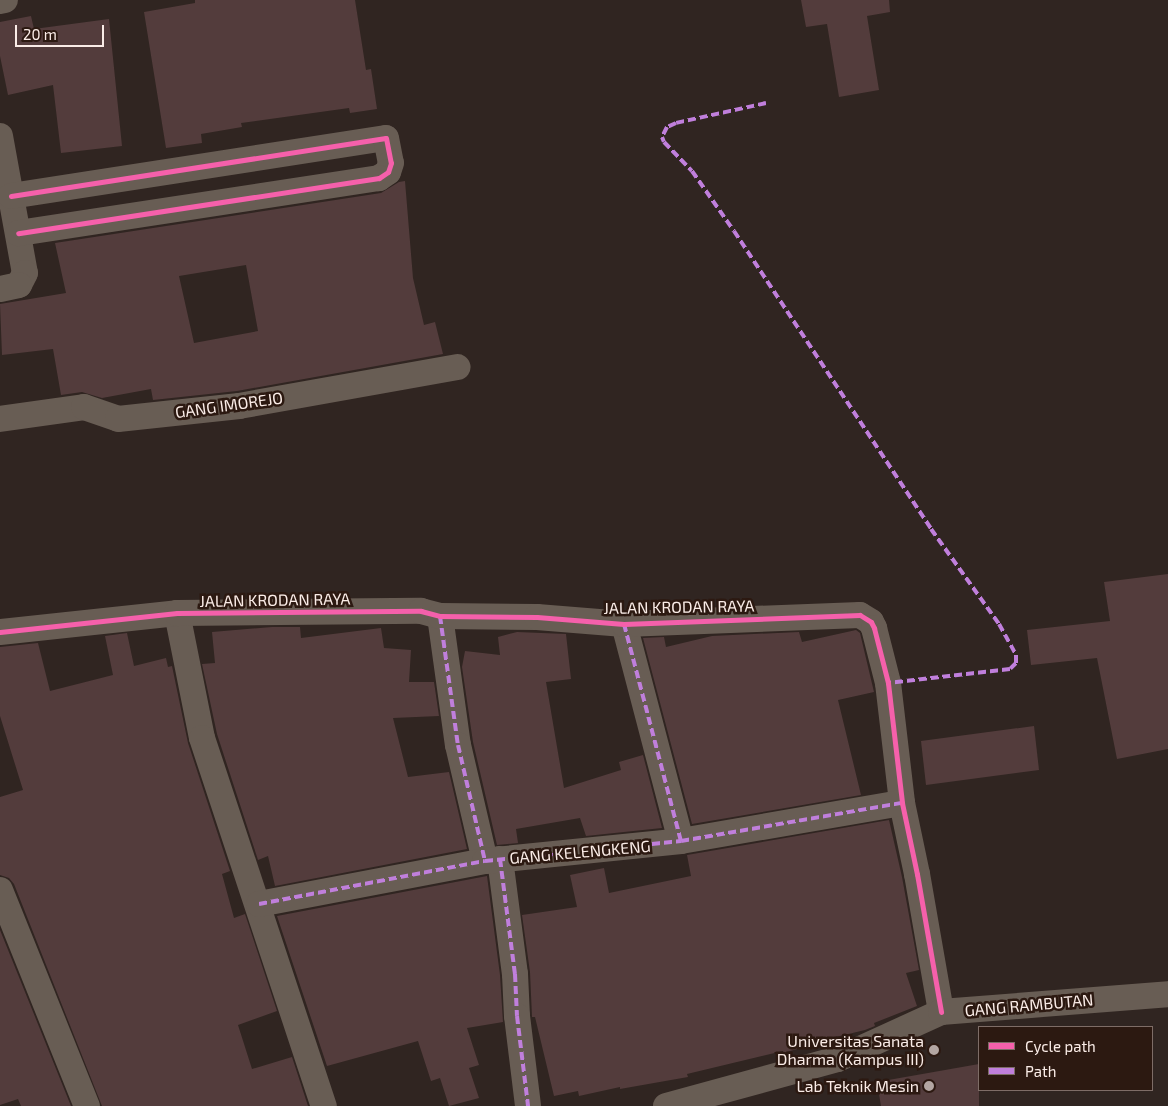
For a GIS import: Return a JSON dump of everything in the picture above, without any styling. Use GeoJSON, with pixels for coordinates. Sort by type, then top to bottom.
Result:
{"type":"FeatureCollection","features":[{"type":"Feature","properties":{"kind":"street"},"geometry":{"type":"LineString","coordinates":[[0,1],[5,0]]}},
{"type":"Feature","properties":{"kind":"street"},"geometry":{"type":"LineString","coordinates":[[11,196],[386,138],[391,163],[388,172],[379,178],[18,233]]}},
{"type":"Feature","properties":{"kind":"street"},"geometry":{"type":"LineString","coordinates":[[0,290],[19,285],[24,278],[18,233],[1,147]]}},
{"type":"Feature","properties":{"kind":"street"},"geometry":{"type":"LineString","coordinates":[[242,160],[247,199]]}},
{"type":"Feature","properties":{"kind":"street"},"geometry":{"type":"LineString","coordinates":[[132,177],[137,215]]}},
{"type":"Feature","properties":{"kind":"street","name":"GANG IMOREJO"},"geometry":{"type":"LineString","coordinates":[[0,418],[84,406],[118,418],[239,406],[458,367]]}},
{"type":"Feature","properties":{"kind":"street","name":"JALAN KRODAN RAYA"},"geometry":{"type":"LineString","coordinates":[[0,632],[177,613],[421,611],[440,616],[537,617],[624,624],[851,613],[866,618],[874,628],[888,684],[902,803],[918,874],[941,1012]]}},
{"type":"Feature","properties":{"kind":"street"},"geometry":{"type":"LineString","coordinates":[[177,613],[202,738],[259,904],[324,1106]]}},
{"type":"Feature","properties":{"kind":"street"},"geometry":{"type":"LineString","coordinates":[[440,616],[458,745],[493,860],[515,974],[517,1016],[528,1106]]}},
{"type":"Feature","properties":{"kind":"street"},"geometry":{"type":"LineString","coordinates":[[624,624],[682,841]]}},
{"type":"Feature","properties":{"kind":"street","name":"GANG KELENGKENG"},"geometry":{"type":"LineString","coordinates":[[259,904],[493,860],[682,841],[902,803]]}},
{"type":"Feature","properties":{"kind":"street"},"geometry":{"type":"LineString","coordinates":[[0,890],[87,1106]]}},
{"type":"Feature","properties":{"kind":"street","name":"GANG RAMBUTAN"},"geometry":{"type":"LineString","coordinates":[[666,1106],[838,1059],[941,1012],[1168,994]]}},
{"type":"Feature","properties":{"kind":"building"},"geometry":{"type":"Polygon","coordinates":[[[195,0],[355,0],[366,70],[371,69],[377,109],[350,113],[349,108],[241,123],[242,127],[201,134],[202,143],[166,148],[144,12],[195,3],[195,0]]]}},
{"type":"Feature","properties":{"kind":"building"},"geometry":{"type":"Polygon","coordinates":[[[801,0],[889,0],[890,12],[867,16],[879,90],[839,97],[827,24],[806,27],[801,0]]]}},
{"type":"Feature","properties":{"kind":"building"},"geometry":{"type":"Polygon","coordinates":[[[31,16],[34,29],[109,19],[122,146],[61,153],[53,85],[8,95],[0,56],[0,22],[31,16]]]}},
{"type":"Feature","properties":{"kind":"building"},"geometry":{"type":"Polygon","coordinates":[[[405,181],[413,278],[424,325],[435,322],[443,354],[237,391],[153,400],[151,389],[102,398],[82,392],[61,395],[53,349],[2,355],[0,304],[66,293],[55,243],[381,193],[399,182],[405,181]],[[246,265],[179,276],[194,343],[258,331],[246,265]]]}},
{"type":"Feature","properties":{"kind":"building"},"geometry":{"type":"Polygon","coordinates":[[[1168,574],[1168,749],[1117,759],[1097,658],[1031,665],[1027,630],[1110,621],[1104,582],[1168,574]]]}},
{"type":"Feature","properties":{"kind":"building"},"geometry":{"type":"Polygon","coordinates":[[[272,627],[300,627],[301,638],[381,628],[384,648],[411,650],[409,682],[434,682],[439,716],[393,718],[408,777],[449,772],[467,849],[275,886],[268,856],[258,860],[217,734],[202,664],[215,663],[212,632],[272,627]]]}},
{"type":"Feature","properties":{"kind":"building"},"geometry":{"type":"Polygon","coordinates":[[[856,630],[860,633],[874,692],[838,700],[861,795],[692,824],[643,638],[664,637],[666,647],[712,636],[799,632],[802,642],[856,630]]]}},
{"type":"Feature","properties":{"kind":"building"},"geometry":{"type":"Polygon","coordinates":[[[517,632],[566,634],[571,679],[546,682],[564,788],[621,770],[619,762],[643,755],[662,828],[586,836],[580,818],[516,829],[518,843],[497,845],[473,742],[462,667],[465,651],[500,655],[498,637],[517,632]]]}},
{"type":"Feature","properties":{"kind":"building"},"geometry":{"type":"Polygon","coordinates":[[[127,633],[134,666],[166,658],[168,667],[172,666],[188,743],[230,871],[222,874],[234,918],[245,914],[277,1011],[238,1025],[252,1069],[292,1057],[308,1106],[102,1106],[14,884],[9,878],[0,875],[0,797],[23,790],[0,716],[0,647],[38,643],[50,691],[113,675],[105,636],[127,633]]]}},
{"type":"Feature","properties":{"kind":"building"},"geometry":{"type":"Polygon","coordinates":[[[1034,726],[1039,770],[926,785],[921,741],[1034,726]]]}},
{"type":"Feature","properties":{"kind":"building"},"geometry":{"type":"Polygon","coordinates":[[[889,820],[902,877],[919,970],[906,973],[917,1006],[874,1023],[875,1026],[865,1030],[815,1042],[815,1044],[783,1053],[783,1051],[687,1074],[688,1077],[620,1089],[620,1087],[579,1096],[578,1091],[554,1096],[535,1017],[532,1017],[530,972],[522,915],[577,907],[570,875],[604,868],[609,893],[691,876],[687,855],[889,820]]]}},
{"type":"Feature","properties":{"kind":"building"},"geometry":{"type":"Polygon","coordinates":[[[487,876],[500,975],[503,1022],[467,1028],[479,1065],[469,1068],[479,1098],[449,1106],[440,1078],[431,1081],[418,1041],[327,1066],[277,916],[487,876]]]}},
{"type":"Feature","properties":{"kind":"building"},"geometry":{"type":"Polygon","coordinates":[[[0,930],[71,1106],[21,1106],[18,1099],[0,1105],[0,930]]]}},
{"type":"Feature","properties":{"kind":"building"},"geometry":{"type":"Polygon","coordinates":[[[978,1064],[979,1106],[881,1106],[877,1082],[978,1064]]]}},
{"type":"Feature","properties":{"kind":"marked path"},"geometry":{"type":"LineString","coordinates":[[766,103],[676,123],[667,127],[662,137],[664,142],[692,171],[734,231],[931,529],[999,624],[1016,655],[1016,663],[1010,669],[888,683]]}},
{"type":"Feature","properties":{"kind":"marked path"},"geometry":{"type":"LineString","coordinates":[[440,616],[458,745],[485,861]]}},
{"type":"Feature","properties":{"kind":"marked path"},"geometry":{"type":"LineString","coordinates":[[624,624],[681,841]]}},
{"type":"Feature","properties":{"kind":"marked path"},"geometry":{"type":"LineString","coordinates":[[259,904],[485,861],[681,841],[902,803]]}},
{"type":"Feature","properties":{"kind":"marked path"},"geometry":{"type":"LineString","coordinates":[[500,859],[515,974],[517,1016],[528,1106]]}},
{"type":"Feature","properties":{"kind":"cycle path"},"geometry":{"type":"LineString","coordinates":[[11,196],[386,138],[391,163],[388,172],[379,178],[18,233]]}},
{"type":"Feature","properties":{"kind":"cycle path"},"geometry":{"type":"LineString","coordinates":[[0,632],[177,613],[421,611],[440,616],[537,617],[624,624],[860,615],[871,622],[874,628],[888,683],[902,803],[917,874],[941,1012]]}},
{"type":"Feature","properties":{"kind":"place","name":"Universitas Sanata Dharma (Kampus III)"},"geometry":{"type":"Point","coordinates":[934,1050]}},
{"type":"Feature","properties":{"kind":"place","name":"Lab Teknik Mesin"},"geometry":{"type":"Point","coordinates":[929,1086]}}]}
